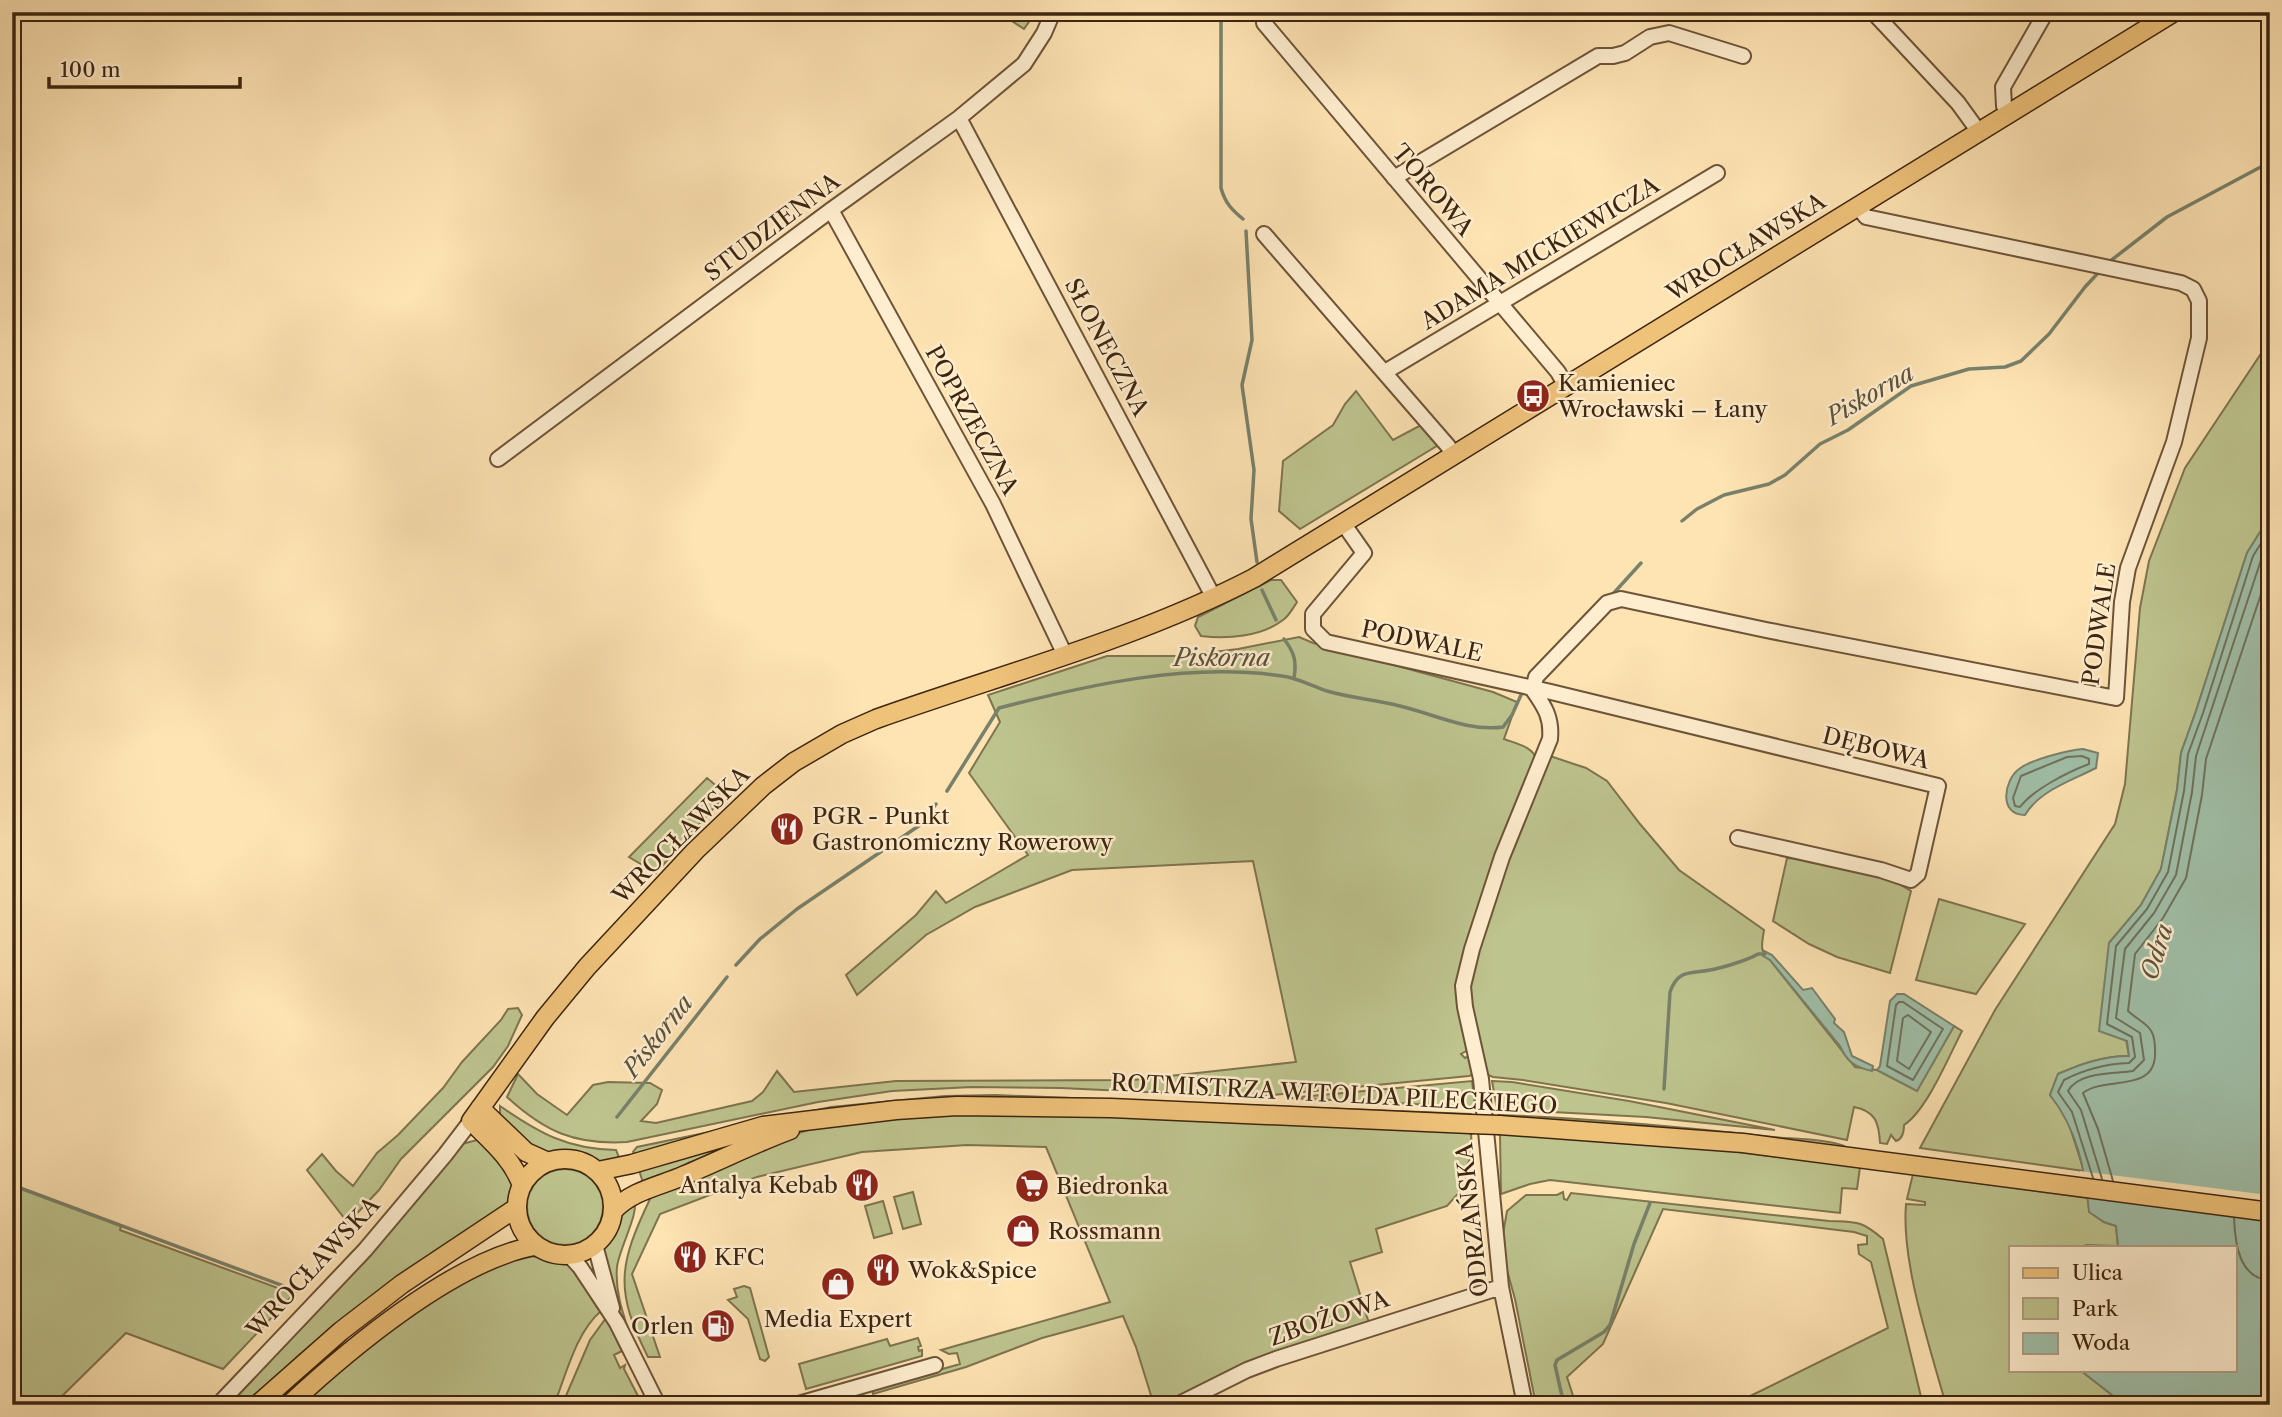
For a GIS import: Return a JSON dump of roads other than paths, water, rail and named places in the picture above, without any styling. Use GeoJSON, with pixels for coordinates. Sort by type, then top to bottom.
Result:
{"type":"FeatureCollection","features":[{"type":"Feature","properties":{"kind":"main road","name":"WROCŁAWSKA"},"geometry":{"type":"LineString","coordinates":[[475,1115],[545,1018],[614,937],[732,815],[794,762],[842,734],[876,719],[1153,624],[1254,578],[2174,12]]}},
{"type":"Feature","properties":{"kind":"main road","name":"ROTMISTRZA WITOLDA PILECKIEGO"},"geometry":{"type":"LineString","coordinates":[[598,1171],[632,1164],[763,1126],[896,1110],[995,1105],[1499,1125],[1660,1136],[1845,1156],[2270,1212]]}},
{"type":"Feature","properties":{"kind":"main road"},"geometry":{"type":"LineString","coordinates":[[475,1115],[526,1153],[548,1162]]}},
{"type":"Feature","properties":{"kind":"main road"},"geometry":{"type":"LineString","coordinates":[[475,1115],[515,1170],[522,1186]]}},
{"type":"Feature","properties":{"kind":"main road","name":"ROTMISTRZA WITOLDA PILECKIEGO"},"geometry":{"type":"LineString","coordinates":[[613,1211],[620,1203],[641,1191],[820,1119]]}},
{"type":"Feature","properties":{"kind":"main road"},"geometry":{"type":"LineString","coordinates":[[574,1160],[598,1171],[610,1190],[613,1211],[607,1231],[595,1245],[584,1252],[569,1255],[550,1254],[535,1246],[522,1230],[516,1208],[522,1186],[533,1171],[548,1162],[574,1160]]}},
{"type":"Feature","properties":{"kind":"main road"},"geometry":{"type":"LineString","coordinates":[[257,1405],[323,1346],[392,1292],[516,1208]]}},
{"type":"Feature","properties":{"kind":"main road"},"geometry":{"type":"LineString","coordinates":[[289,1405],[322,1374],[394,1318],[438,1288],[491,1261],[519,1249],[535,1246]]}},
{"type":"Feature","properties":{"kind":"street","name":"STUDZIENNA"},"geometry":{"type":"LineString","coordinates":[[498,459],[831,210],[959,118],[1024,64],[1044,33],[1053,12]]}},
{"type":"Feature","properties":{"kind":"street"},"geometry":{"type":"LineString","coordinates":[[1873,12],[1958,103],[1979,132]]}},
{"type":"Feature","properties":{"kind":"street"},"geometry":{"type":"LineString","coordinates":[[2010,114],[2004,106],[2003,87],[2046,12]]}},
{"type":"Feature","properties":{"kind":"street","name":"TOROWA"},"geometry":{"type":"LineString","coordinates":[[1264,23],[1558,372],[1566,386]]}},
{"type":"Feature","properties":{"kind":"street"},"geometry":{"type":"LineString","coordinates":[[1394,178],[1598,56],[1625,53],[1650,37],[1669,33],[1743,56]]}},
{"type":"Feature","properties":{"kind":"street","name":"SŁONECZNA"},"geometry":{"type":"LineString","coordinates":[[959,118],[1214,598]]}},
{"type":"Feature","properties":{"kind":"street","name":"ADAMA MICKIEWICZA"},"geometry":{"type":"LineString","coordinates":[[1385,372],[1717,173]]}},
{"type":"Feature","properties":{"kind":"street","name":"PODWALE"},"geometry":{"type":"LineString","coordinates":[[1343,523],[1364,553],[1313,614],[1312,629],[1326,642],[1533,690],[1536,677],[1599,611],[1613,600],[1621,600],[2116,698],[2122,602],[2127,568],[2174,442],[2199,338],[2199,301],[2193,289],[2181,283],[1866,217],[1857,207]]}},
{"type":"Feature","properties":{"kind":"street","name":"POPRZECZNA"},"geometry":{"type":"LineString","coordinates":[[831,210],[993,503],[1065,655]]}},
{"type":"Feature","properties":{"kind":"street"},"geometry":{"type":"LineString","coordinates":[[1265,234],[1453,455]]}},
{"type":"Feature","properties":{"kind":"street","name":"ODRZAŃSKA"},"geometry":{"type":"LineString","coordinates":[[1525,1405],[1501,1287],[1481,1079],[1463,986],[1502,857],[1547,750],[1551,725],[1549,716],[1533,690]]}},
{"type":"Feature","properties":{"kind":"street","name":"DĘBOWA"},"geometry":{"type":"LineString","coordinates":[[1533,690],[1938,786],[1918,874],[1910,880],[1881,870],[1738,838]]}},
{"type":"Feature","properties":{"kind":"street","name":"WROCŁAWSKA"},"geometry":{"type":"LineString","coordinates":[[218,1405],[365,1250],[446,1155],[475,1115]]}},
{"type":"Feature","properties":{"kind":"street"},"geometry":{"type":"LineString","coordinates":[[595,1245],[617,1323]]}},
{"type":"Feature","properties":{"kind":"street"},"geometry":{"type":"LineString","coordinates":[[569,1255],[617,1323],[658,1405]]}},
{"type":"Feature","properties":{"kind":"street","name":"ZBOŻOWA"},"geometry":{"type":"LineString","coordinates":[[1177,1405],[1247,1370],[1276,1359],[1501,1287]]}},
{"type":"Feature","properties":{"kind":"street"},"geometry":{"type":"LineString","coordinates":[[795,1405],[935,1365]]}},
{"type":"Feature","properties":{"kind":"water","name":"Odra"},"geometry":{"type":"Polygon","coordinates":[[[2270,516],[2270,1178],[2261,1220],[2270,1265],[2270,1405],[2125,1405],[2083,1372],[2236,1372],[2236,1246],[2118,1246],[2116,1226],[2089,1212],[2078,1150],[2067,1122],[2050,1095],[2058,1074],[2092,1061],[2129,1056],[2127,1041],[2099,1031],[2109,943],[2141,905],[2161,869],[2177,790],[2181,753],[2247,553],[2270,516]]]}},
{"type":"Feature","properties":{"kind":"water"},"geometry":{"type":"Polygon","coordinates":[[[2083,749],[2098,753],[2096,768],[2047,793],[2031,806],[2025,815],[2011,809],[2007,803],[2007,788],[2019,769],[2050,756],[2083,749]]]}},
{"type":"Feature","properties":{"kind":"water"},"geometry":{"type":"Polygon","coordinates":[[[1764,951],[1772,955],[1803,990],[1812,988],[1835,1019],[1834,1023],[1844,1032],[1852,1056],[1873,1066],[1872,1071],[1856,1066],[1849,1060],[1770,960],[1763,956],[1764,951]]]}},
{"type":"Feature","properties":{"kind":"water"},"geometry":{"type":"Polygon","coordinates":[[[1897,994],[1904,994],[1954,1026],[1917,1091],[1877,1070],[1880,1066],[1890,1001],[1897,994]]]}},
{"type":"Feature","properties":{"kind":"waterway"},"geometry":{"type":"LineString","coordinates":[[1221,12],[1221,188],[1229,206],[1243,219]]}},
{"type":"Feature","properties":{"kind":"waterway","name":"Piskorna"},"geometry":{"type":"LineString","coordinates":[[2109,262],[2167,217],[2270,162]]}},
{"type":"Feature","properties":{"kind":"waterway"},"geometry":{"type":"LineString","coordinates":[[1246,231],[1252,340],[1242,385],[1254,470],[1251,519],[1257,562]]}},
{"type":"Feature","properties":{"kind":"waterway","name":"Piskorna"},"geometry":{"type":"LineString","coordinates":[[1682,521],[1697,509],[1724,495],[1769,484],[1785,475],[1820,444],[1848,430],[1911,386],[1969,369],[2005,367],[2021,361],[2049,334],[2099,272]]}},
{"type":"Feature","properties":{"kind":"waterway","name":"Piskorna"},"geometry":{"type":"LineString","coordinates":[[1612,595],[1641,563]]}},
{"type":"Feature","properties":{"kind":"waterway"},"geometry":{"type":"LineString","coordinates":[[1262,590],[1276,620]]}},
{"type":"Feature","properties":{"kind":"waterway"},"geometry":{"type":"LineString","coordinates":[[1284,639],[1294,657],[1294,678]]}},
{"type":"Feature","properties":{"kind":"waterway","name":"Piskorna"},"geometry":{"type":"LineString","coordinates":[[947,791],[999,708],[1103,684],[1175,674],[1247,672],[1294,678],[1327,691],[1400,706],[1464,725],[1490,728],[1503,727],[1521,695]]}},
{"type":"Feature","properties":{"kind":"waterway","name":"Piskorna"},"geometry":{"type":"LineString","coordinates":[[736,965],[760,939],[797,909],[920,825],[936,804]]}},
{"type":"Feature","properties":{"kind":"waterway"},"geometry":{"type":"LineString","coordinates":[[1664,1089],[1670,992],[1677,979],[1686,974],[1765,954]]}},
{"type":"Feature","properties":{"kind":"waterway","name":"Piskorna"},"geometry":{"type":"LineString","coordinates":[[617,1117],[727,977]]}},
{"type":"Feature","properties":{"kind":"waterway"},"geometry":{"type":"LineString","coordinates":[[12,1185],[297,1291]]}},
{"type":"Feature","properties":{"kind":"waterway"},"geometry":{"type":"LineString","coordinates":[[1564,1405],[1555,1365],[1557,1360],[1604,1332],[1610,1325],[1634,1244],[1650,1203]]}},
{"type":"Feature","properties":{"kind":"place","name":"Kamieniec Wrocławski – Łany"},"geometry":{"type":"Point","coordinates":[1533,396]}},
{"type":"Feature","properties":{"kind":"place","name":"PGR - Punkt Gastronomiczny Rowerowy"},"geometry":{"type":"Point","coordinates":[787,829]}},
{"type":"Feature","properties":{"kind":"place","name":"Antalya Kebab"},"geometry":{"type":"Point","coordinates":[862,1185]}},
{"type":"Feature","properties":{"kind":"place","name":"Biedronka"},"geometry":{"type":"Point","coordinates":[1032,1186]}},
{"type":"Feature","properties":{"kind":"place","name":"Rossmann"},"geometry":{"type":"Point","coordinates":[1023,1231]}},
{"type":"Feature","properties":{"kind":"place","name":"KFC"},"geometry":{"type":"Point","coordinates":[690,1257]}},
{"type":"Feature","properties":{"kind":"place","name":"Wok&Spice"},"geometry":{"type":"Point","coordinates":[883,1270]}},
{"type":"Feature","properties":{"kind":"place","name":"Media Expert"},"geometry":{"type":"Point","coordinates":[838,1284]}},
{"type":"Feature","properties":{"kind":"place","name":"Orlen"},"geometry":{"type":"Point","coordinates":[718,1326]}}]}
